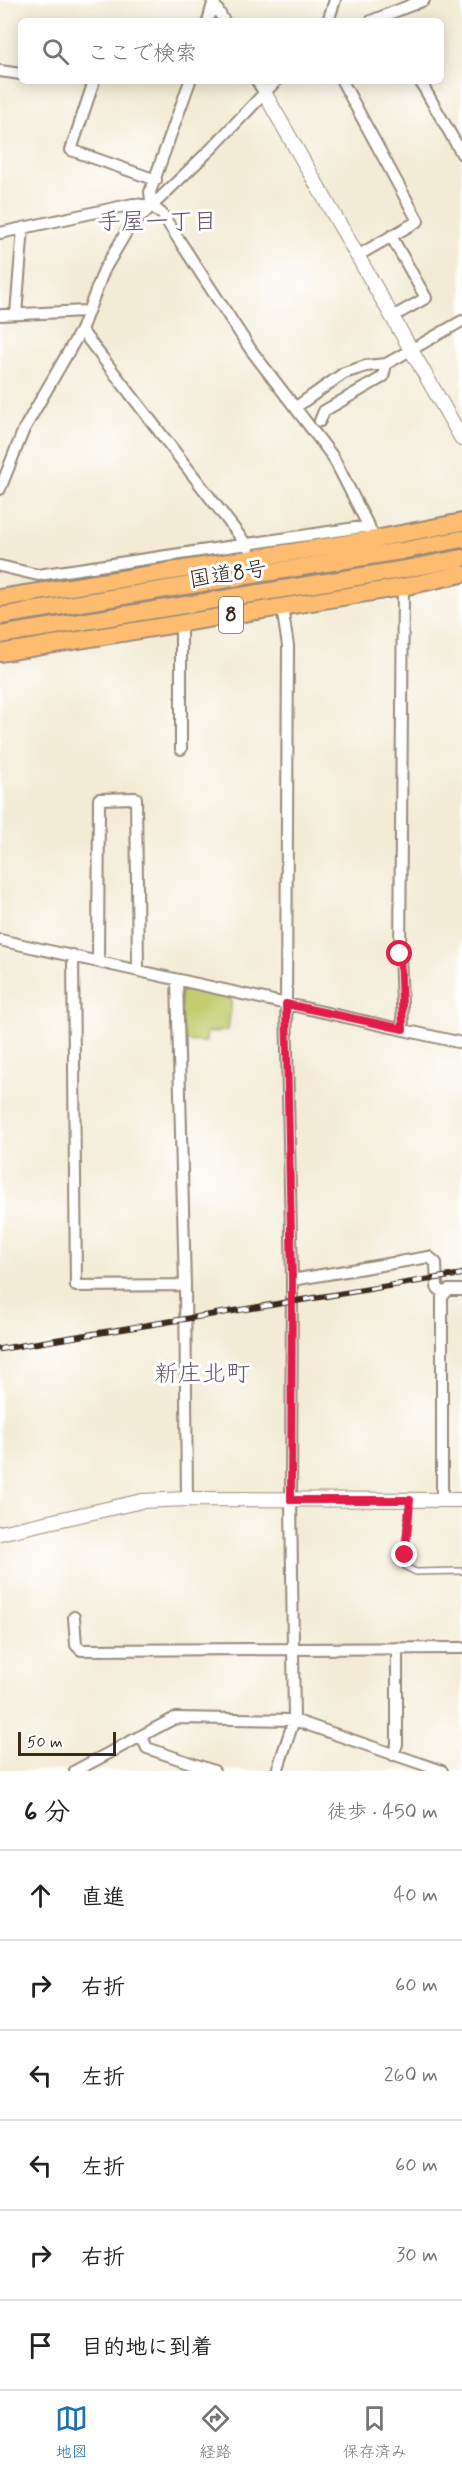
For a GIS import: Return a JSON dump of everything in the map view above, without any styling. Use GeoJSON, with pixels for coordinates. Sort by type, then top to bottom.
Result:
{"type":"FeatureCollection","features":[{"type":"Feature","properties":{"kind":"highway","name":"8"},"geometry":{"type":"LineString","coordinates":[[0,598],[250,551],[372,532],[462,522]]}},
{"type":"Feature","properties":{"kind":"highway","name":"国道8号"},"geometry":{"type":"LineString","coordinates":[[0,616],[389,553],[462,539]]}},
{"type":"Feature","properties":{"kind":"highway","name":"国道8号"},"geometry":{"type":"LineString","coordinates":[[0,635],[462,558]]}},
{"type":"Feature","properties":{"kind":"highway","name":"8"},"geometry":{"type":"LineString","coordinates":[[0,653],[403,587],[462,574]]}},
{"type":"Feature","properties":{"kind":"street"},"geometry":{"type":"LineString","coordinates":[[329,18],[335,0]]}},
{"type":"Feature","properties":{"kind":"street"},"geometry":{"type":"LineString","coordinates":[[384,18],[424,0]]}},
{"type":"Feature","properties":{"kind":"street"},"geometry":{"type":"LineString","coordinates":[[209,18],[213,1]]}},
{"type":"Feature","properties":{"kind":"street"},"geometry":{"type":"LineString","coordinates":[[213,1],[222,18]]}},
{"type":"Feature","properties":{"kind":"street"},"geometry":{"type":"LineString","coordinates":[[0,71],[18,74]]}},
{"type":"Feature","properties":{"kind":"street"},"geometry":{"type":"LineString","coordinates":[[93,84],[71,150],[156,180]]}},
{"type":"Feature","properties":{"kind":"street"},"geometry":{"type":"LineString","coordinates":[[152,206],[150,192],[189,84]]}},
{"type":"Feature","properties":{"kind":"street"},"geometry":{"type":"LineString","coordinates":[[259,84],[462,439]]}},
{"type":"Feature","properties":{"kind":"street"},"geometry":{"type":"LineString","coordinates":[[0,489],[24,429],[81,330],[86,311],[104,270],[128,229],[273,84]]}},
{"type":"Feature","properties":{"kind":"street"},"geometry":{"type":"LineString","coordinates":[[344,84],[418,221],[357,256]]}},
{"type":"Feature","properties":{"kind":"street"},"geometry":{"type":"LineString","coordinates":[[422,84],[462,154]]}},
{"type":"Feature","properties":{"kind":"street"},"geometry":{"type":"LineString","coordinates":[[0,233],[133,204],[152,206],[162,214],[251,350],[333,457],[372,532]]}},
{"type":"Feature","properties":{"kind":"street"},"geometry":{"type":"LineString","coordinates":[[16,314],[23,228]]}},
{"type":"Feature","properties":{"kind":"street"},"geometry":{"type":"LineString","coordinates":[[391,236],[426,298],[392,318]]}},
{"type":"Feature","properties":{"kind":"street"},"geometry":{"type":"LineString","coordinates":[[0,315],[86,311]]}},
{"type":"Feature","properties":{"kind":"street"},"geometry":{"type":"LineString","coordinates":[[296,407],[344,373],[366,366],[386,364],[462,321]]}},
{"type":"Feature","properties":{"kind":"street"},"geometry":{"type":"LineString","coordinates":[[81,330],[250,551]]}},
{"type":"Feature","properties":{"kind":"street"},"geometry":{"type":"LineString","coordinates":[[320,421],[324,411],[383,377],[386,364]]}},
{"type":"Feature","properties":{"kind":"street"},"geometry":{"type":"LineString","coordinates":[[0,566],[38,575],[250,551]]}},
{"type":"Feature","properties":{"kind":"street"},"geometry":{"type":"LineString","coordinates":[[403,587],[400,954],[403,1029]]}},
{"type":"Feature","properties":{"kind":"street"},"geometry":{"type":"LineString","coordinates":[[277,1771],[294,1720],[291,1500],[292,1280],[286,1004],[288,646],[282,607]]}},
{"type":"Feature","properties":{"kind":"street"},"geometry":{"type":"LineString","coordinates":[[181,623],[181,749]]}},
{"type":"Feature","properties":{"kind":"street"},"geometry":{"type":"LineString","coordinates":[[98,961],[99,799],[136,798],[138,969]]}},
{"type":"Feature","properties":{"kind":"street"},"geometry":{"type":"LineString","coordinates":[[0,940],[462,1043]]}},
{"type":"Feature","properties":{"kind":"street"},"geometry":{"type":"LineString","coordinates":[[73,956],[76,1286],[185,1285]]}},
{"type":"Feature","properties":{"kind":"street"},"geometry":{"type":"LineString","coordinates":[[177,980],[185,1285],[187,1498]]}},
{"type":"Feature","properties":{"kind":"street"},"geometry":{"type":"LineString","coordinates":[[292,1280],[429,1257],[436,1263],[437,1287],[444,1294]]}},
{"type":"Feature","properties":{"kind":"street"},"geometry":{"type":"LineString","coordinates":[[442,1500],[442,1297],[448,1290],[462,1290]]}},
{"type":"Feature","properties":{"kind":"street"},"geometry":{"type":"LineString","coordinates":[[0,1533],[142,1501],[187,1498],[462,1500]]}},
{"type":"Feature","properties":{"kind":"street"},"geometry":{"type":"LineString","coordinates":[[74,1617],[76,1645],[81,1650],[462,1648]]}},
{"type":"Feature","properties":{"kind":"street"},"geometry":{"type":"LineString","coordinates":[[393,1755],[397,1744],[397,1648]]}},
{"type":"Feature","properties":{"kind":"street"},"geometry":{"type":"LineString","coordinates":[[75,1771],[176,1718],[294,1720],[442,1771]]}},
{"type":"Feature","properties":{"kind":"street"},"geometry":{"type":"LineString","coordinates":[[142,1737],[147,1748],[214,1771]]}},
{"type":"Feature","properties":{"kind":"lane"},"geometry":{"type":"LineString","coordinates":[[410,1500],[406,1567],[416,1572],[462,1571]]}},
{"type":"Feature","properties":{"kind":"green space"},"geometry":{"type":"Polygon","coordinates":[[[188,988],[232,998],[228,1030],[206,1033],[206,1042],[183,1041],[180,993],[188,988]]]}},
{"type":"Feature","properties":{"kind":"railway"},"geometry":{"type":"LineString","coordinates":[[0,1349],[462,1274]]}},
{"type":"Feature","properties":{"kind":"district","name":"手屋一丁目"},"geometry":{"type":"Point","coordinates":[157,222]}},
{"type":"Feature","properties":{"kind":"district","name":"新庄北町"},"geometry":{"type":"Point","coordinates":[202,1374]}},
{"type":"Feature","properties":{"kind":"route"},"geometry":{"type":"LineString","coordinates":[[400,954],[403,1029],[286,1004],[292,1280],[291,1500],[410,1500],[405,1555]]}}]}
